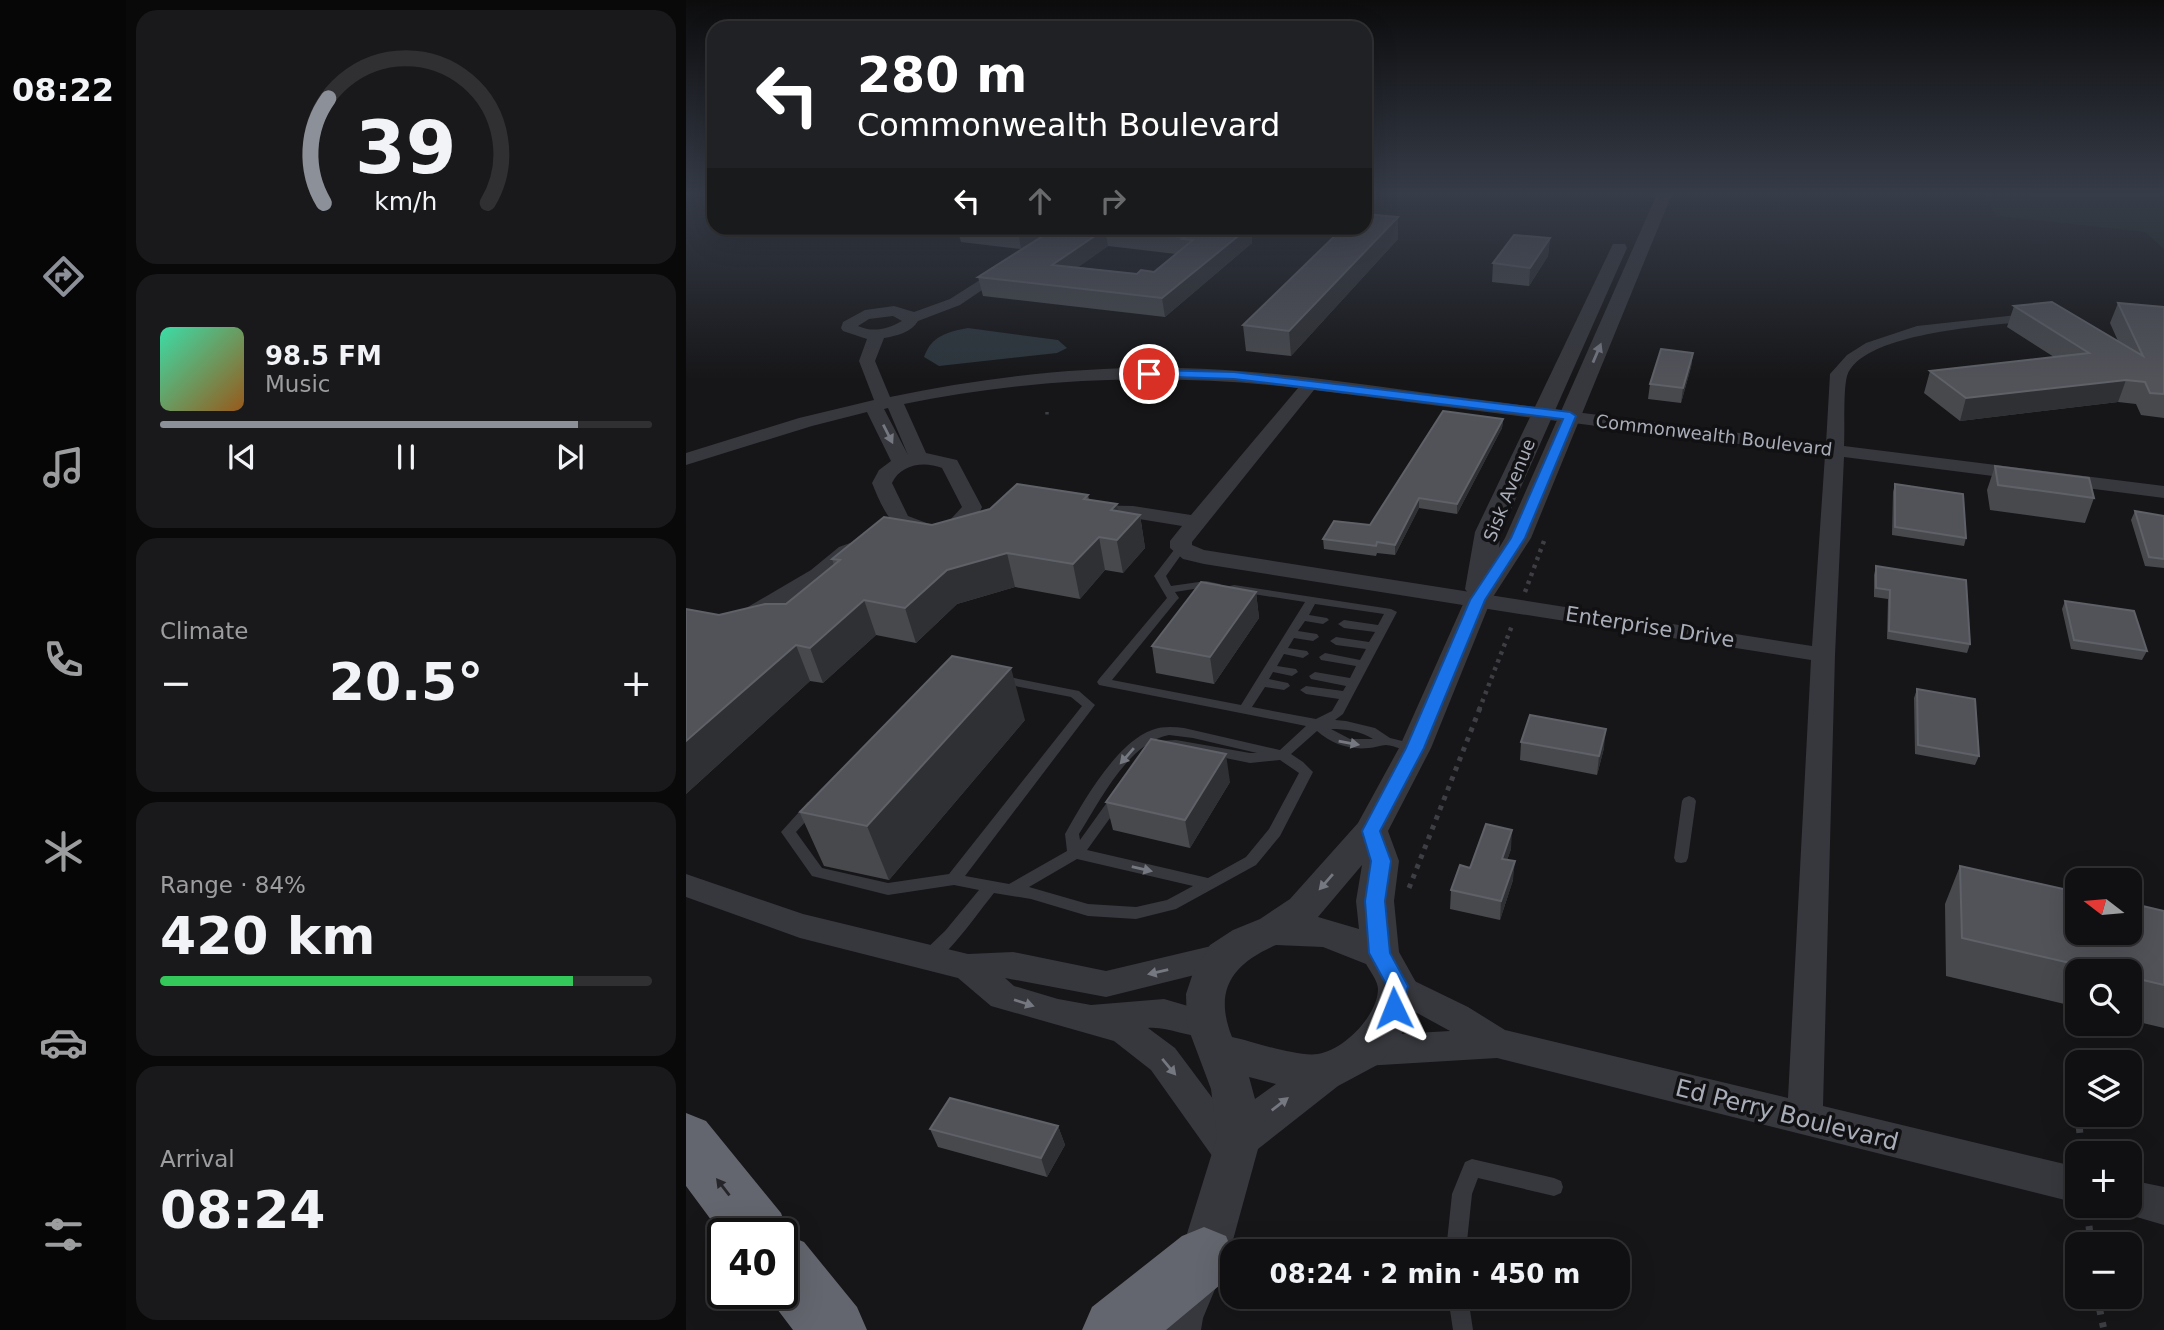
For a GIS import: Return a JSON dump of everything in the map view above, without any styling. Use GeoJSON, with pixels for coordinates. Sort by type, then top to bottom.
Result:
{"type":"FeatureCollection","features":[{"type":"Feature","properties":{"kind":"highway"},"geometry":{"type":"LineString","coordinates":[[686,1140],[747,1218]]}},
{"type":"Feature","properties":{"kind":"highway"},"geometry":{"type":"LineString","coordinates":[[1115,1330],[1204,1258]]}},
{"type":"Feature","properties":{"kind":"highway"},"geometry":{"type":"LineString","coordinates":[[798,1284],[834,1330]]}},
{"type":"Feature","properties":{"kind":"street"},"geometry":{"type":"LineString","coordinates":[[911,318],[902,312],[883,312],[858,318],[849,325],[852,331],[858,333],[877,334],[906,326],[911,318],[955,302],[1023,256]]}},
{"type":"Feature","properties":{"kind":"street","name":"Sisk Avenue"},"geometry":{"type":"LineString","coordinates":[[1477,600],[1489,532],[1614,256]]}},
{"type":"Feature","properties":{"kind":"street","name":"Sisk Avenue"},"geometry":{"type":"LineString","coordinates":[[1224,956],[1247,941],[1273,930],[1303,909],[1371,831],[1400,745],[1477,600],[1518,538],[1638,256]]}},
{"type":"Feature","properties":{"kind":"street"},"geometry":{"type":"LineString","coordinates":[[1805,1120],[1823,655],[1839,374],[1848,361],[1868,346],[1898,336],[2011,318]]}},
{"type":"Feature","properties":{"kind":"street"},"geometry":{"type":"LineString","coordinates":[[877,334],[867,361],[911,461]]}},
{"type":"Feature","properties":{"kind":"street","name":"Commonwealth Boulevard"},"geometry":{"type":"LineString","coordinates":[[686,459],[809,420],[884,403],[1004,383],[1119,374],[1234,376],[1542,412],[2164,492]]}},
{"type":"Feature","properties":{"kind":"street"},"geometry":{"type":"LineString","coordinates":[[1181,548],[1181,541],[1310,384]]}},
{"type":"Feature","properties":{"kind":"street"},"geometry":{"type":"LineString","coordinates":[[925,529],[911,528],[899,521],[882,483],[885,475],[911,461],[935,459],[950,464],[972,506],[969,514],[960,520]]}},
{"type":"Feature","properties":{"kind":"street"},"geometry":{"type":"LineString","coordinates":[[1061,510],[1133,512],[1197,522]]}},
{"type":"Feature","properties":{"kind":"street"},"geometry":{"type":"LineString","coordinates":[[686,628],[715,636],[819,575],[847,552],[863,544],[986,513]]}},
{"type":"Feature","properties":{"kind":"street","name":"Enterprise Drive"},"geometry":{"type":"LineString","coordinates":[[1181,548],[1191,554],[1823,655]]}},
{"type":"Feature","properties":{"kind":"street"},"geometry":{"type":"LineString","coordinates":[[1236,1146],[1323,1073],[1364,1051],[1383,1029],[1394,1008],[1375,901],[1381,861],[1371,831]]}},
{"type":"Feature","properties":{"kind":"street"},"geometry":{"type":"LineString","coordinates":[[686,885],[800,926],[968,967],[1013,965],[1106,984],[1224,956]]}},
{"type":"Feature","properties":{"kind":"street","name":"Sisk Avenue"},"geometry":{"type":"LineString","coordinates":[[1273,930],[1326,932],[1389,970]]}},
{"type":"Feature","properties":{"kind":"street"},"geometry":{"type":"LineString","coordinates":[[1175,1326],[1204,1258],[1236,1146],[1232,1089],[1212,1038],[1206,994],[1213,973],[1224,956]]}},
{"type":"Feature","properties":{"kind":"street"},"geometry":{"type":"LineString","coordinates":[[968,967],[1003,996],[1126,1031],[1163,1059],[1236,1146]]}},
{"type":"Feature","properties":{"kind":"street","name":"Ed Perry Boulevard"},"geometry":{"type":"LineString","coordinates":[[1389,970],[1497,1043]]}},
{"type":"Feature","properties":{"kind":"street"},"geometry":{"type":"LineString","coordinates":[[1091,1019],[1164,1013],[1212,1038],[1295,1070],[1323,1073]]}},
{"type":"Feature","properties":{"kind":"street","name":"Ed Perry Boulevard"},"geometry":{"type":"LineString","coordinates":[[1364,1051],[1497,1043],[2065,1182]]}},
{"type":"Feature","properties":{"kind":"street"},"geometry":{"type":"LineString","coordinates":[[2142,1201],[2164,1206]]}},
{"type":"Feature","properties":{"kind":"lane"},"geometry":{"type":"LineString","coordinates":[[1181,548],[1160,576],[1173,598],[1103,682],[1318,724],[1335,740],[1363,745],[1400,745]]}},
{"type":"Feature","properties":{"kind":"lane"},"geometry":{"type":"LineString","coordinates":[[1167,590],[1206,584],[1326,615]]}},
{"type":"Feature","properties":{"kind":"lane"},"geometry":{"type":"LineString","coordinates":[[1140,764],[1148,752],[1160,744],[1176,744],[1250,758],[1282,755],[1318,724],[1337,714],[1391,612],[1306,608]]}},
{"type":"Feature","properties":{"kind":"lane"},"geometry":{"type":"LineString","coordinates":[[1245,708],[1306,608]]}},
{"type":"Feature","properties":{"kind":"lane"},"geometry":{"type":"LineString","coordinates":[[1348,618],[1385,624]]}},
{"type":"Feature","properties":{"kind":"lane"},"geometry":{"type":"LineString","coordinates":[[1291,634],[1313,637]]}},
{"type":"Feature","properties":{"kind":"lane"},"geometry":{"type":"LineString","coordinates":[[1336,640],[1372,646]]}},
{"type":"Feature","properties":{"kind":"lane"},"geometry":{"type":"LineString","coordinates":[[1281,650],[1303,654]]}},
{"type":"Feature","properties":{"kind":"lane"},"geometry":{"type":"LineString","coordinates":[[1325,657],[1363,664]]}},
{"type":"Feature","properties":{"kind":"lane"},"geometry":{"type":"LineString","coordinates":[[1270,668],[1292,672]]}},
{"type":"Feature","properties":{"kind":"lane"},"geometry":{"type":"LineString","coordinates":[[954,879],[1089,705],[1075,694],[981,675]]}},
{"type":"Feature","properties":{"kind":"lane"},"geometry":{"type":"LineString","coordinates":[[1314,676],[1353,683]]}},
{"type":"Feature","properties":{"kind":"lane"},"geometry":{"type":"LineString","coordinates":[[1261,682],[1284,686]]}},
{"type":"Feature","properties":{"kind":"lane"},"geometry":{"type":"LineString","coordinates":[[1306,690],[1346,696]]}},
{"type":"Feature","properties":{"kind":"lane"},"geometry":{"type":"LineString","coordinates":[[826,793],[788,832],[817,872],[888,890],[954,879],[1046,897],[1088,910],[1136,913],[1171,905],[1251,861],[1275,832],[1306,772],[1296,761],[1282,755],[1167,730],[1146,736],[1125,756],[1072,834],[1075,853]]}},
{"type":"Feature","properties":{"kind":"lane"},"geometry":{"type":"LineString","coordinates":[[1011,890],[1075,853],[1085,844],[1125,787]]}},
{"type":"Feature","properties":{"kind":"lane"},"geometry":{"type":"LineString","coordinates":[[1681,858],[1689,801]]}},
{"type":"Feature","properties":{"kind":"lane"},"geometry":{"type":"LineString","coordinates":[[1075,853],[1209,884]]}},
{"type":"Feature","properties":{"kind":"lane"},"geometry":{"type":"LineString","coordinates":[[929,957],[951,935],[989,887]]}},
{"type":"Feature","properties":{"kind":"lane"},"geometry":{"type":"LineString","coordinates":[[1457,1239],[1462,1194],[1472,1168],[1554,1187]]}},
{"type":"Feature","properties":{"kind":"lane"},"geometry":{"type":"LineString","coordinates":[[1460,1309],[1463,1330]]}},
{"type":"Feature","properties":{"kind":"path"},"geometry":{"type":"LineString","coordinates":[[1046,418],[1047,412]]}},
{"type":"Feature","properties":{"kind":"path"},"geometry":{"type":"LineString","coordinates":[[1405,899],[1548,531]]}},
{"type":"Feature","properties":{"kind":"path"},"geometry":{"type":"LineString","coordinates":[[2090,1226],[2090,1232]]}},
{"type":"Feature","properties":{"kind":"path"},"geometry":{"type":"LineString","coordinates":[[2100,1309],[2104,1330]]}},
{"type":"Feature","properties":{"kind":"shaded area"},"geometry":{"type":"Polygon","coordinates":[[[968,328],[1058,340],[1067,348],[1057,353],[939,366],[924,357],[931,344],[941,336],[968,328]]]}},
{"type":"Feature","properties":{"kind":"building"},"geometry":{"type":"Polygon","coordinates":[[[1011,256],[1065,256],[1052,265],[1137,274],[1141,270],[1154,272],[1173,256],[1214,256],[1162,298],[978,277],[1011,256]]]}},
{"type":"Feature","properties":{"kind":"building"},"geometry":{"type":"Polygon","coordinates":[[[1314,256],[1361,256],[1289,331],[1243,325],[1314,256]]]}},
{"type":"Feature","properties":{"kind":"building"},"geometry":{"type":"Polygon","coordinates":[[[1498,256],[1538,256],[1530,268],[1493,263],[1498,256]]]}},
{"type":"Feature","properties":{"kind":"building"},"geometry":{"type":"Polygon","coordinates":[[[2052,302],[2143,356],[2118,303],[2164,307],[2164,394],[2150,393],[2145,382],[2126,380],[1966,398],[1930,371],[2089,353],[2014,306],[2052,302]]]}},
{"type":"Feature","properties":{"kind":"building"},"geometry":{"type":"Polygon","coordinates":[[[1661,349],[1693,353],[1683,388],[1650,384],[1661,349]]]}},
{"type":"Feature","properties":{"kind":"building"},"geometry":{"type":"Polygon","coordinates":[[[1443,411],[1503,419],[1457,504],[1419,498],[1395,545],[1377,542],[1376,546],[1323,539],[1334,521],[1370,525],[1443,411]]]}},
{"type":"Feature","properties":{"kind":"building"},"geometry":{"type":"Polygon","coordinates":[[[1995,466],[2089,478],[2094,498],[1998,485],[1995,466]]]}},
{"type":"Feature","properties":{"kind":"building"},"geometry":{"type":"Polygon","coordinates":[[[1017,484],[1088,495],[1084,499],[1117,504],[1111,510],[1140,515],[1117,540],[1099,537],[1073,564],[1007,553],[947,570],[905,608],[864,600],[810,648],[796,645],[686,741],[686,609],[719,615],[765,604],[786,604],[840,560],[832,559],[884,517],[932,525],[990,509],[1017,484]]]}},
{"type":"Feature","properties":{"kind":"building"},"geometry":{"type":"Polygon","coordinates":[[[1895,484],[1963,494],[1966,538],[1895,527],[1895,484]]]}},
{"type":"Feature","properties":{"kind":"building"},"geometry":{"type":"Polygon","coordinates":[[[2135,511],[2164,516],[2164,559],[2149,557],[2135,511]]]}},
{"type":"Feature","properties":{"kind":"building"},"geometry":{"type":"Polygon","coordinates":[[[1876,566],[1966,580],[1970,644],[1889,631],[1890,590],[1876,588],[1876,566]]]}},
{"type":"Feature","properties":{"kind":"building"},"geometry":{"type":"Polygon","coordinates":[[[1201,582],[1256,592],[1210,657],[1152,646],[1201,582]]]}},
{"type":"Feature","properties":{"kind":"building"},"geometry":{"type":"Polygon","coordinates":[[[2065,601],[2134,611],[2147,651],[2074,640],[2065,601]]]}},
{"type":"Feature","properties":{"kind":"building"},"geometry":{"type":"Polygon","coordinates":[[[952,656],[1011,668],[867,826],[800,812],[952,656]]]}},
{"type":"Feature","properties":{"kind":"building"},"geometry":{"type":"Polygon","coordinates":[[[1917,689],[1975,699],[1979,756],[1918,745],[1917,689]]]}},
{"type":"Feature","properties":{"kind":"building"},"geometry":{"type":"Polygon","coordinates":[[[1530,715],[1606,729],[1599,756],[1521,742],[1530,715]]]}},
{"type":"Feature","properties":{"kind":"building"},"geometry":{"type":"Polygon","coordinates":[[[1151,739],[1226,754],[1185,820],[1106,802],[1151,739]]]}},
{"type":"Feature","properties":{"kind":"building"},"geometry":{"type":"Polygon","coordinates":[[[1486,824],[1512,830],[1502,859],[1515,861],[1501,901],[1451,890],[1460,865],[1470,868],[1486,824]]]}},
{"type":"Feature","properties":{"kind":"building"},"geometry":{"type":"Polygon","coordinates":[[[1960,866],[2065,889],[2065,945],[2142,945],[2142,906],[2164,911],[2164,985],[2142,980],[2142,959],[2065,959],[2065,962],[1962,938],[1960,866]]]}},
{"type":"Feature","properties":{"kind":"building"},"geometry":{"type":"Polygon","coordinates":[[[950,1098],[1058,1126],[1041,1158],[930,1129],[950,1098]]]}},
{"type":"Feature","properties":{"kind":"route"},"geometry":{"type":"LineString","coordinates":[[1149,374],[1234,376],[1570,416],[1518,538],[1477,600],[1415,748],[1371,831],[1381,861],[1375,901],[1380,953],[1398,986],[1394,1008]]}}]}
